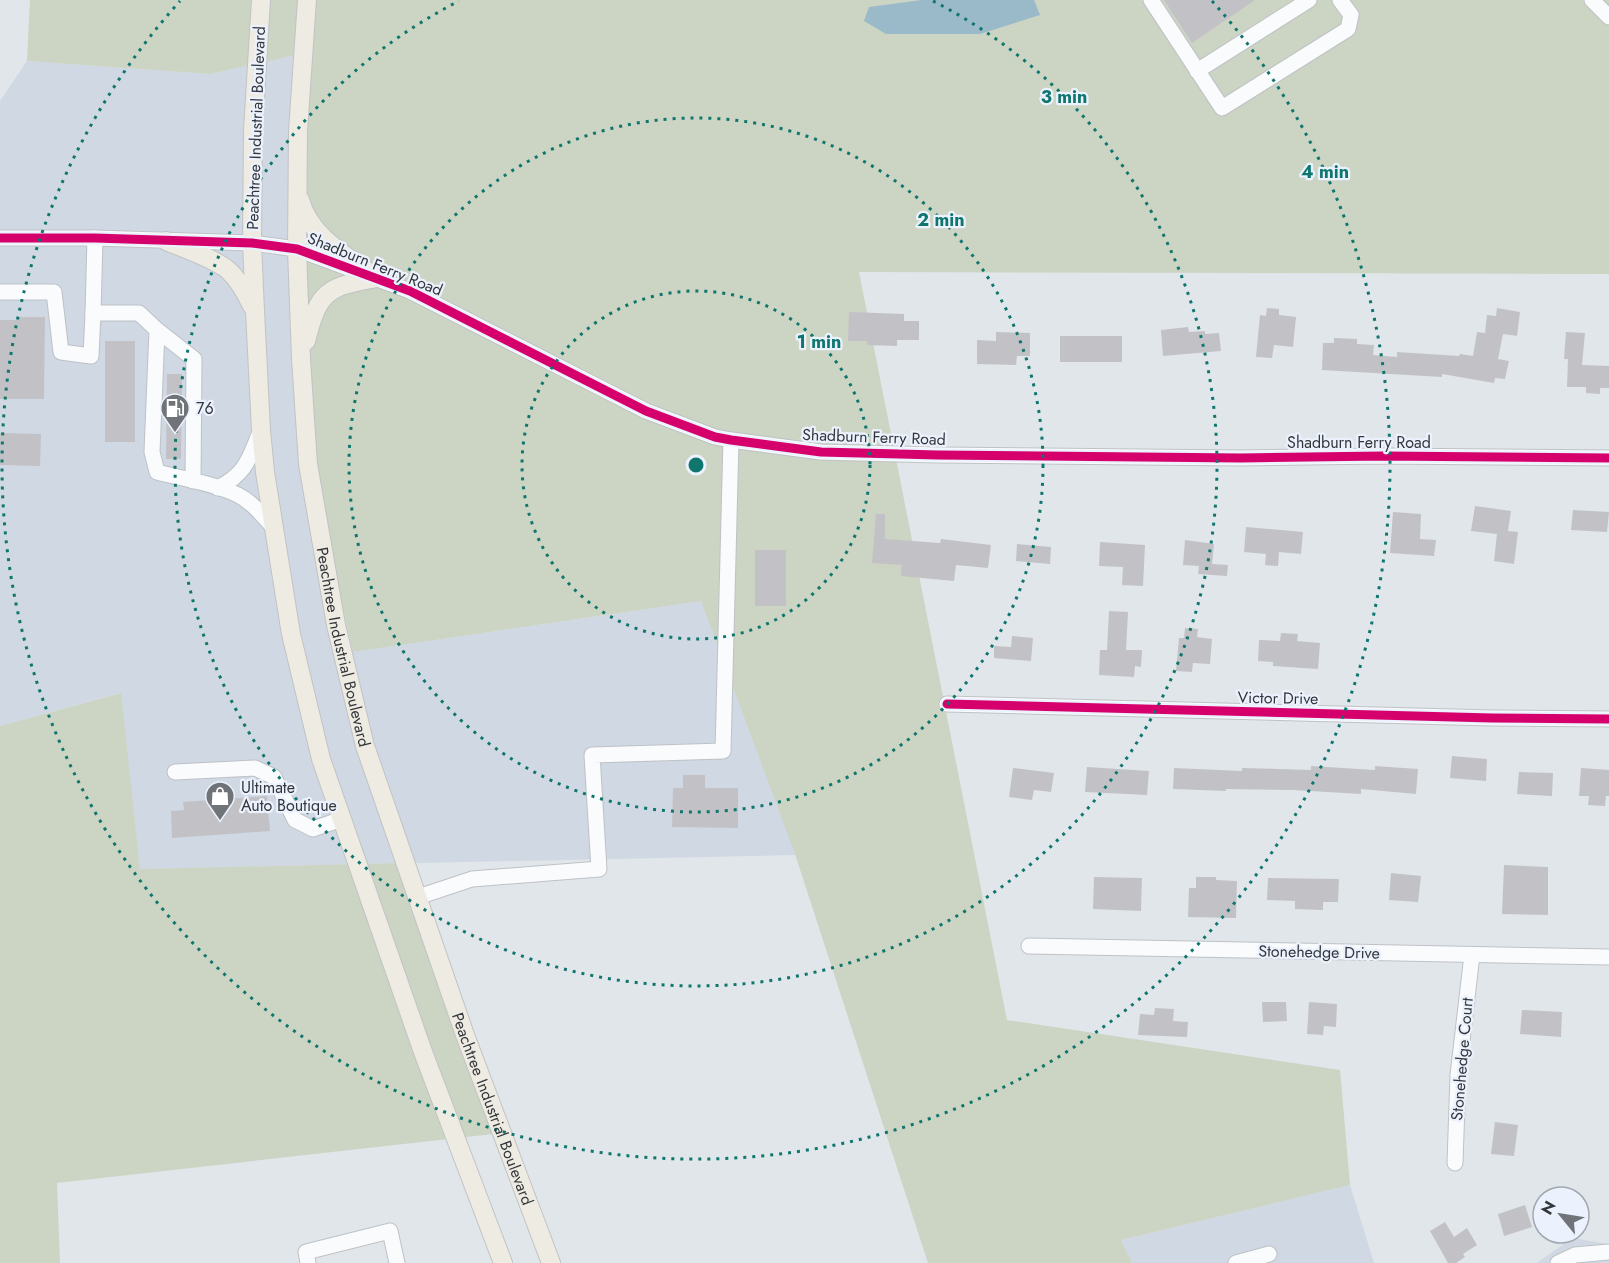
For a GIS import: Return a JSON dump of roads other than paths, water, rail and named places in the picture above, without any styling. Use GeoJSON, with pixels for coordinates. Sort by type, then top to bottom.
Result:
{"type":"FeatureCollection","features":[{"type":"Feature","properties":{"kind":"main road","name":"Peachtree Industrial Boulevard"},"geometry":{"type":"LineString","coordinates":[[261,0],[253,130],[252,243],[255,311],[265,472],[291,634],[321,759],[423,1052],[503,1263]]}},
{"type":"Feature","properties":{"kind":"main road","name":"Peachtree Industrial Boulevard"},"geometry":{"type":"LineString","coordinates":[[307,0],[298,131],[297,249],[301,359],[308,464],[336,625],[365,746],[465,1035],[551,1263]]}},
{"type":"Feature","properties":{"kind":"main road"},"geometry":{"type":"LineString","coordinates":[[298,191],[309,221],[326,242],[377,278]]}},
{"type":"Feature","properties":{"kind":"main road"},"geometry":{"type":"LineString","coordinates":[[166,241],[227,269],[243,287],[255,311]]}},
{"type":"Feature","properties":{"kind":"main road"},"geometry":{"type":"LineString","coordinates":[[301,359],[312,318],[318,304],[330,290],[354,282],[377,278]]}},
{"type":"Feature","properties":{"kind":"street"},"geometry":{"type":"LineString","coordinates":[[1151,0],[1222,108],[1348,29],[1351,15],[1340,0]]}},
{"type":"Feature","properties":{"kind":"street"},"geometry":{"type":"LineString","coordinates":[[1197,71],[1309,0]]}},
{"type":"Feature","properties":{"kind":"street"},"geometry":{"type":"LineString","coordinates":[[1592,0],[1609,17]]}},
{"type":"Feature","properties":{"kind":"street","name":"Shadburn Ferry Road"},"geometry":{"type":"LineString","coordinates":[[0,238],[95,238],[252,243],[297,249],[410,291],[646,411],[715,437],[731,440],[821,452],[915,454],[1241,458],[1395,456],[1609,458]]}},
{"type":"Feature","properties":{"kind":"street"},"geometry":{"type":"LineString","coordinates":[[0,292],[54,292],[61,352],[91,356],[95,238]]}},
{"type":"Feature","properties":{"kind":"street"},"geometry":{"type":"LineString","coordinates":[[93,313],[139,313],[194,360],[193,481]]}},
{"type":"Feature","properties":{"kind":"street"},"geometry":{"type":"LineString","coordinates":[[157,330],[152,452],[157,472],[240,496],[255,507],[273,527]]}},
{"type":"Feature","properties":{"kind":"street"},"geometry":{"type":"LineString","coordinates":[[218,488],[233,480],[245,466],[261,430]]}},
{"type":"Feature","properties":{"kind":"street"},"geometry":{"type":"LineString","coordinates":[[418,897],[472,879],[599,869],[592,755],[723,751],[731,440]]}},
{"type":"Feature","properties":{"kind":"street","name":"Victor Drive"},"geometry":{"type":"LineString","coordinates":[[947,704],[1609,719]]}},
{"type":"Feature","properties":{"kind":"street"},"geometry":{"type":"LineString","coordinates":[[176,772],[255,768],[274,777],[295,820],[313,829],[342,819]]}},
{"type":"Feature","properties":{"kind":"street","name":"Stonehedge Drive"},"geometry":{"type":"LineString","coordinates":[[1029,946],[1609,957]]}},
{"type":"Feature","properties":{"kind":"street","name":"Stonehedge Court"},"geometry":{"type":"LineString","coordinates":[[1455,1163],[1458,1075],[1472,955]]}},
{"type":"Feature","properties":{"kind":"street"},"geometry":{"type":"LineString","coordinates":[[308,1263],[306,1252],[390,1231],[397,1263]]}},
{"type":"Feature","properties":{"kind":"street"},"geometry":{"type":"LineString","coordinates":[[1558,1263],[1575,1255],[1609,1252]]}},
{"type":"Feature","properties":{"kind":"street"},"geometry":{"type":"LineString","coordinates":[[1236,1263],[1269,1254]]}},
{"type":"Feature","properties":{"kind":"water"},"geometry":{"type":"Polygon","coordinates":[[[922,0],[1034,0],[1040,15],[980,34],[886,34],[864,21],[869,7],[922,0]]]}},
{"type":"Feature","properties":{"kind":"place","name":"76"},"geometry":{"type":"Point","coordinates":[175,434]}},
{"type":"Feature","properties":{"kind":"place","name":"Ultimate Auto Boutique"},"geometry":{"type":"Point","coordinates":[220,822]}}]}
